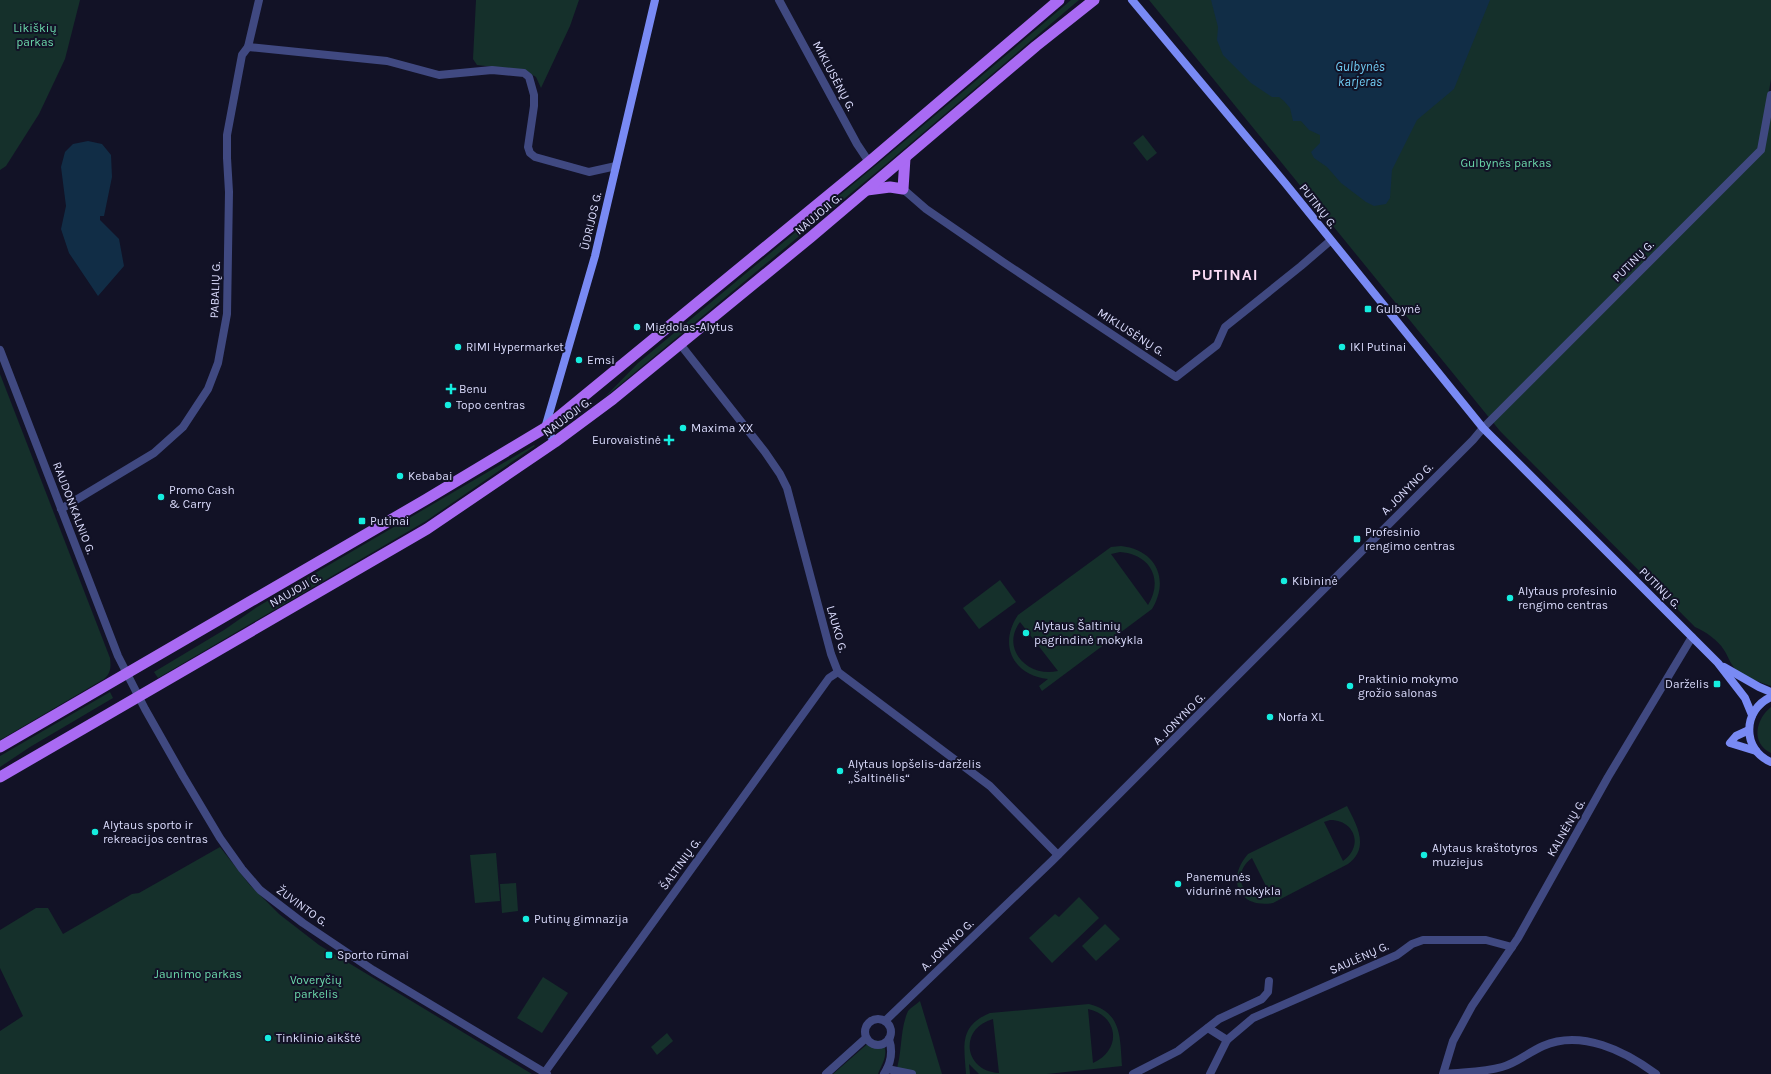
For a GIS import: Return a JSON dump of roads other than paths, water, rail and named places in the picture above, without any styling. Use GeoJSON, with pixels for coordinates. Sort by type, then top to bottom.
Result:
{"type":"FeatureCollection","features":[{"type":"Feature","properties":{"kind":"main road","name":"ŪDRIJOS G."},"geometry":{"type":"LineString","coordinates":[[545,428],[595,256],[655,0]]}},
{"type":"Feature","properties":{"kind":"main road","name":"NAUJOJI G."},"geometry":{"type":"LineString","coordinates":[[0,747],[425,500],[545,428],[869,162],[1059,0]]}},
{"type":"Feature","properties":{"kind":"main road","name":"NAUJOJI G."},"geometry":{"type":"LineString","coordinates":[[0,777],[427,529],[556,442],[613,399],[680,344],[867,190],[1036,46],[1094,0]]}},
{"type":"Feature","properties":{"kind":"main road","name":"PUTINŲ G."},"geometry":{"type":"LineString","coordinates":[[1132,0],[1285,184],[1483,428],[1718,663],[1744,698],[1752,715]]}},
{"type":"Feature","properties":{"kind":"main road"},"geometry":{"type":"LineString","coordinates":[[867,190],[890,187],[903,189],[905,158]]}},
{"type":"Feature","properties":{"kind":"main road"},"geometry":{"type":"LineString","coordinates":[[545,428],[556,442]]}},
{"type":"Feature","properties":{"kind":"main road","name":"PUTINŲ G."},"geometry":{"type":"LineString","coordinates":[[1718,663],[1739,677],[1771,692]]}},
{"type":"Feature","properties":{"kind":"main road"},"geometry":{"type":"LineString","coordinates":[[1771,698],[1759,705],[1752,715],[1749,730],[1750,737],[1756,751],[1771,762]]}},
{"type":"Feature","properties":{"kind":"main road"},"geometry":{"type":"LineString","coordinates":[[1749,730],[1736,736],[1730,743],[1738,747],[1756,751]]}},
{"type":"Feature","properties":{"kind":"street","name":"PABALIŲ G."},"geometry":{"type":"LineString","coordinates":[[61,509],[154,453],[183,427],[208,389],[218,363],[228,314],[229,192],[227,135],[242,56],[248,47],[259,0]]}},
{"type":"Feature","properties":{"kind":"street","name":"MIKLUSĖNŲ G."},"geometry":{"type":"LineString","coordinates":[[779,0],[857,144],[869,162]]}},
{"type":"Feature","properties":{"kind":"street"},"geometry":{"type":"LineString","coordinates":[[248,47],[387,61],[439,75],[492,70],[524,73],[529,77],[534,95],[534,106],[528,147],[530,153],[535,157],[581,171],[589,172],[616,166]]}},
{"type":"Feature","properties":{"kind":"street","name":"PUTINŲ G."},"geometry":{"type":"LineString","coordinates":[[1483,428],[1761,150],[1771,95]]}},
{"type":"Feature","properties":{"kind":"street","name":"MIKLUSĖNŲ G."},"geometry":{"type":"LineString","coordinates":[[903,189],[926,209],[1176,377],[1217,345],[1225,327],[1330,241]]}},
{"type":"Feature","properties":{"kind":"street","name":"LAUKO G."},"geometry":{"type":"LineString","coordinates":[[680,344],[765,452],[780,474],[787,488],[830,654],[838,672],[990,786],[1058,855]]}},
{"type":"Feature","properties":{"kind":"street","name":"RAUDONKALNIO G."},"geometry":{"type":"LineString","coordinates":[[0,350],[116,652],[127,673]]}},
{"type":"Feature","properties":{"kind":"street","name":"A. JONYNO G."},"geometry":{"type":"LineString","coordinates":[[885,1021],[1058,855],[1206,709],[1473,440],[1483,428]]}},
{"type":"Feature","properties":{"kind":"street","name":"KALNĖNŲ G."},"geometry":{"type":"LineString","coordinates":[[1443,1074],[1453,1041],[1472,1006],[1512,947],[1628,744],[1692,637]]}},
{"type":"Feature","properties":{"kind":"street","name":"ŠALTINIŲ G."},"geometry":{"type":"LineString","coordinates":[[546,1073],[829,678],[838,672]]}},
{"type":"Feature","properties":{"kind":"street","name":"ŽUVINTO G."},"geometry":{"type":"LineString","coordinates":[[127,673],[138,697],[220,838],[242,869],[260,890],[303,923],[373,970],[546,1073]]}},
{"type":"Feature","properties":{"kind":"street","name":"SAULĖNŲ G."},"geometry":{"type":"LineString","coordinates":[[1210,1074],[1226,1040],[1253,1018],[1396,955],[1412,944],[1423,940],[1486,940],[1512,947]]}},
{"type":"Feature","properties":{"kind":"street"},"geometry":{"type":"LineString","coordinates":[[1133,1074],[1178,1051],[1208,1028],[1232,1013],[1262,998],[1268,992],[1269,981]]}},
{"type":"Feature","properties":{"kind":"street"},"geometry":{"type":"LineString","coordinates":[[877,1018],[885,1021],[890,1027],[890,1035],[883,1044],[875,1044],[866,1038],[865,1028],[870,1021],[877,1018]]}},
{"type":"Feature","properties":{"kind":"street"},"geometry":{"type":"LineString","coordinates":[[1208,1028],[1226,1040]]}},
{"type":"Feature","properties":{"kind":"street"},"geometry":{"type":"LineString","coordinates":[[826,1074],[866,1038]]}},
{"type":"Feature","properties":{"kind":"street"},"geometry":{"type":"LineString","coordinates":[[888,1039],[891,1045],[891,1056],[886,1072],[912,1074]]}},
{"type":"Feature","properties":{"kind":"street"},"geometry":{"type":"LineString","coordinates":[[1448,1074],[1502,1067],[1543,1046],[1558,1041],[1576,1040],[1616,1050],[1639,1062],[1656,1074]]}},
{"type":"Feature","properties":{"kind":"water","name":"Gulbynės karjeras"},"geometry":{"type":"Polygon","coordinates":[[[1211,0],[1490,0],[1454,89],[1417,120],[1392,170],[1390,198],[1386,204],[1374,206],[1366,202],[1341,183],[1327,167],[1314,158],[1311,152],[1320,143],[1320,135],[1309,130],[1301,121],[1293,121],[1290,108],[1284,101],[1279,97],[1272,97],[1251,83],[1223,55],[1217,40],[1218,27],[1211,0]]]}},
{"type":"Feature","properties":{"kind":"water"},"geometry":{"type":"Polygon","coordinates":[[[88,141],[102,144],[111,155],[112,177],[104,216],[100,216],[100,220],[119,239],[124,266],[98,296],[69,253],[61,229],[66,206],[61,167],[65,152],[73,144],[88,141]]]}},
{"type":"Feature","properties":{"kind":"place","name":"Gulbynė"},"geometry":{"type":"Point","coordinates":[1368,309]}},
{"type":"Feature","properties":{"kind":"place","name":"Migdolas-Alytus"},"geometry":{"type":"Point","coordinates":[637,327]}},
{"type":"Feature","properties":{"kind":"place","name":"RIMI Hypermarket"},"geometry":{"type":"Point","coordinates":[458,347]}},
{"type":"Feature","properties":{"kind":"place","name":"IKI Putinai"},"geometry":{"type":"Point","coordinates":[1342,347]}},
{"type":"Feature","properties":{"kind":"place","name":"Emsi"},"geometry":{"type":"Point","coordinates":[579,360]}},
{"type":"Feature","properties":{"kind":"place","name":"Benu"},"geometry":{"type":"Point","coordinates":[451,389]}},
{"type":"Feature","properties":{"kind":"place","name":"Topo centras"},"geometry":{"type":"Point","coordinates":[448,405]}},
{"type":"Feature","properties":{"kind":"place","name":"Maxima XX"},"geometry":{"type":"Point","coordinates":[683,428]}},
{"type":"Feature","properties":{"kind":"place","name":"Eurovaistinė"},"geometry":{"type":"Point","coordinates":[669,440]}},
{"type":"Feature","properties":{"kind":"place","name":"Kebabai"},"geometry":{"type":"Point","coordinates":[400,476]}},
{"type":"Feature","properties":{"kind":"place","name":"Promo Cash & Carry"},"geometry":{"type":"Point","coordinates":[161,497]}},
{"type":"Feature","properties":{"kind":"place","name":"Putinai"},"geometry":{"type":"Point","coordinates":[362,521]}},
{"type":"Feature","properties":{"kind":"place","name":"Profesinio rengimo centras"},"geometry":{"type":"Point","coordinates":[1357,539]}},
{"type":"Feature","properties":{"kind":"place","name":"Kibininė"},"geometry":{"type":"Point","coordinates":[1284,581]}},
{"type":"Feature","properties":{"kind":"place","name":"Alytaus profesinio rengimo centras"},"geometry":{"type":"Point","coordinates":[1510,598]}},
{"type":"Feature","properties":{"kind":"place","name":"Alytaus Šaltinių pagrindinė mokykla"},"geometry":{"type":"Point","coordinates":[1026,633]}},
{"type":"Feature","properties":{"kind":"place","name":"Darželis"},"geometry":{"type":"Point","coordinates":[1717,684]}},
{"type":"Feature","properties":{"kind":"place","name":"Praktinio mokymo grožio salonas"},"geometry":{"type":"Point","coordinates":[1350,686]}},
{"type":"Feature","properties":{"kind":"place","name":"Norfa XL"},"geometry":{"type":"Point","coordinates":[1270,717]}},
{"type":"Feature","properties":{"kind":"place","name":"Alytaus lopšelis-darželis „Šaltinėlis“"},"geometry":{"type":"Point","coordinates":[840,771]}},
{"type":"Feature","properties":{"kind":"place","name":"Alytaus sporto ir rekreacijos centras"},"geometry":{"type":"Point","coordinates":[95,832]}},
{"type":"Feature","properties":{"kind":"place","name":"Alytaus kraštotyros muziejus"},"geometry":{"type":"Point","coordinates":[1424,855]}},
{"type":"Feature","properties":{"kind":"place","name":"Panemunės vidurinė mokykla"},"geometry":{"type":"Point","coordinates":[1178,884]}},
{"type":"Feature","properties":{"kind":"place","name":"Putinų gimnazija"},"geometry":{"type":"Point","coordinates":[526,919]}},
{"type":"Feature","properties":{"kind":"place","name":"Sporto rūmai"},"geometry":{"type":"Point","coordinates":[329,955]}},
{"type":"Feature","properties":{"kind":"place","name":"Tinklinio aikštė"},"geometry":{"type":"Point","coordinates":[268,1038]}},
{"type":"Feature","properties":{"kind":"district","name":"PUTINAI"},"geometry":{"type":"Point","coordinates":[1225,274]}},
{"type":"Feature","properties":{"kind":"park label","name":"Likiškių parkas"},"geometry":{"type":"Point","coordinates":[35,35]}},
{"type":"Feature","properties":{"kind":"park label","name":"Gulbynės parkas"},"geometry":{"type":"Point","coordinates":[1506,163]}},
{"type":"Feature","properties":{"kind":"park label","name":"Jaunimo parkas"},"geometry":{"type":"Point","coordinates":[198,974]}},
{"type":"Feature","properties":{"kind":"park label","name":"Voveryčių parkelis"},"geometry":{"type":"Point","coordinates":[316,987]}}]}
